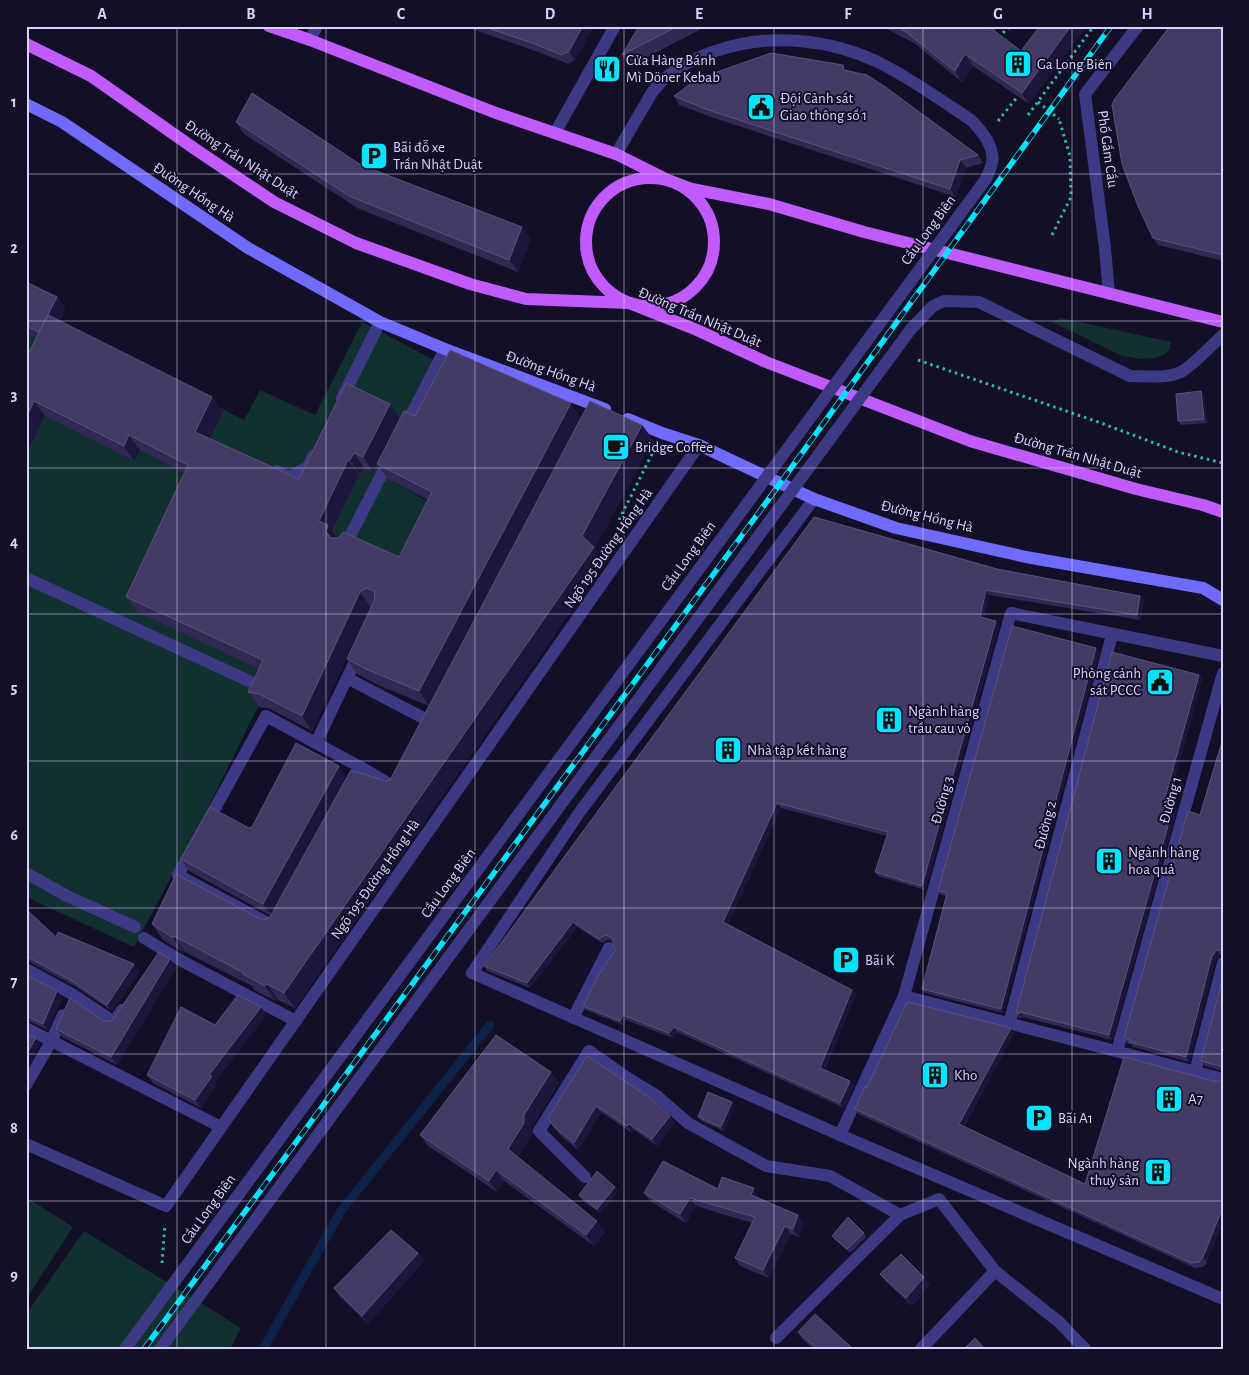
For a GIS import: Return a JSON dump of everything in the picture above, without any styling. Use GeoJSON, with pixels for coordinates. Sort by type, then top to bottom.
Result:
{"type":"FeatureCollection","features":[{"type":"Feature","properties":{"kind":"main road"},"geometry":{"type":"LineString","coordinates":[[269,26],[310,40],[496,113],[616,154],[668,180],[696,197],[706,210],[712,225],[714,242],[712,259],[705,275],[694,289],[680,299],[664,305],[646,306],[629,303],[613,296],[600,284],[591,270],[586,254],[585,238],[596,206],[606,194],[620,185],[636,179],[652,177],[668,180],[692,188],[769,204],[864,232],[1223,322]]}},
{"type":"Feature","properties":{"kind":"main road","name":"Đường Trần Nhật Duật"},"geometry":{"type":"LineString","coordinates":[[26,44],[90,76],[274,202],[356,243],[470,284],[526,299],[629,303],[697,330],[766,362],[970,441],[1223,512]]}},
{"type":"Feature","properties":{"kind":"street"},"geometry":{"type":"LineString","coordinates":[[310,40],[317,26]]}},
{"type":"Feature","properties":{"kind":"street"},"geometry":{"type":"LineString","coordinates":[[555,133],[615,26]]}},
{"type":"Feature","properties":{"kind":"street","name":"Phố Gầm Cầu"},"geometry":{"type":"LineString","coordinates":[[1109,294],[1105,248],[1084,94],[1138,26]]}},
{"type":"Feature","properties":{"kind":"street","name":"Cầu Long Biên"},"geometry":{"type":"LineString","coordinates":[[125,1349],[986,179],[992,163],[990,147],[978,127],[971,120],[914,83],[877,62],[836,47],[799,41],[764,40],[740,43],[709,53],[686,64],[666,78],[655,88],[616,154]]}},
{"type":"Feature","properties":{"kind":"street","name":"Đường Hồng Hà"},"geometry":{"type":"LineString","coordinates":[[26,104],[62,122],[248,248],[380,322],[445,349],[595,410],[699,446],[814,499],[896,528],[1026,557],[1203,588],[1223,600]]}},
{"type":"Feature","properties":{"kind":"street"},"geometry":{"type":"LineString","coordinates":[[160,1349],[912,329],[933,306],[944,301],[979,302],[1130,376],[1166,376],[1183,371],[1223,335]]}},
{"type":"Feature","properties":{"kind":"street"},"geometry":{"type":"LineString","coordinates":[[338,407],[380,322]]}},
{"type":"Feature","properties":{"kind":"street"},"geometry":{"type":"LineString","coordinates":[[346,546],[445,349]]}},
{"type":"Feature","properties":{"kind":"street"},"geometry":{"type":"LineString","coordinates":[[264,465],[289,477],[308,467],[320,441]]}},
{"type":"Feature","properties":{"kind":"street","name":"Ngõ 195 Đường Hồng Hà"},"geometry":{"type":"LineString","coordinates":[[26,1144],[166,1206],[699,446]]}},
{"type":"Feature","properties":{"kind":"street"},"geometry":{"type":"LineString","coordinates":[[814,499],[579,813],[472,973],[840,1135],[1223,1299]]}},
{"type":"Feature","properties":{"kind":"street"},"geometry":{"type":"LineString","coordinates":[[26,578],[249,681]]}},
{"type":"Feature","properties":{"kind":"street","name":"Đường 3"},"geometry":{"type":"LineString","coordinates":[[840,1135],[904,996],[1011,613],[1112,635]]}},
{"type":"Feature","properties":{"kind":"street"},"geometry":{"type":"LineString","coordinates":[[1112,635],[1223,656]]}},
{"type":"Feature","properties":{"kind":"street","name":"Đường 2"},"geometry":{"type":"LineString","coordinates":[[1009,1024],[1112,635]]}},
{"type":"Feature","properties":{"kind":"street"},"geometry":{"type":"LineString","coordinates":[[316,743],[363,645]]}},
{"type":"Feature","properties":{"kind":"street","name":"Đường 1"},"geometry":{"type":"LineString","coordinates":[[1117,1051],[1217,717],[1223,673]]}},
{"type":"Feature","properties":{"kind":"street"},"geometry":{"type":"LineString","coordinates":[[348,678],[431,722]]}},
{"type":"Feature","properties":{"kind":"street"},"geometry":{"type":"LineString","coordinates":[[362,768],[275,927],[178,875],[266,716],[362,768],[396,788],[400,780]]}},
{"type":"Feature","properties":{"kind":"street"},"geometry":{"type":"LineString","coordinates":[[26,873],[67,896],[136,927]]}},
{"type":"Feature","properties":{"kind":"street"},"geometry":{"type":"LineString","coordinates":[[144,938],[160,954],[296,1021]]}},
{"type":"Feature","properties":{"kind":"street"},"geometry":{"type":"LineString","coordinates":[[573,1018],[609,948]]}},
{"type":"Feature","properties":{"kind":"street"},"geometry":{"type":"LineString","coordinates":[[1195,1072],[1223,963]]}},
{"type":"Feature","properties":{"kind":"street"},"geometry":{"type":"LineString","coordinates":[[26,969],[72,994],[114,1022],[130,998]]}},
{"type":"Feature","properties":{"kind":"street"},"geometry":{"type":"LineString","coordinates":[[26,1085],[52,1040],[72,994]]}},
{"type":"Feature","properties":{"kind":"street"},"geometry":{"type":"LineString","coordinates":[[904,996],[1223,1079]]}},
{"type":"Feature","properties":{"kind":"street"},"geometry":{"type":"LineString","coordinates":[[26,1028],[222,1127]]}},
{"type":"Feature","properties":{"kind":"street"},"geometry":{"type":"LineString","coordinates":[[585,1177],[539,1131],[590,1051],[629,1079],[658,1096],[688,1123],[766,1166],[830,1176],[900,1215]]}},
{"type":"Feature","properties":{"kind":"street"},"geometry":{"type":"LineString","coordinates":[[776,1338],[900,1215],[939,1199],[995,1271],[1059,1322],[1085,1349]]}},
{"type":"Feature","properties":{"kind":"street"},"geometry":{"type":"LineString","coordinates":[[922,1349],[995,1271]]}},
{"type":"Feature","properties":{"kind":"path"},"geometry":{"type":"LineString","coordinates":[[992,41],[1011,26]]}},
{"type":"Feature","properties":{"kind":"path"},"geometry":{"type":"LineString","coordinates":[[1028,115],[1094,26]]}},
{"type":"Feature","properties":{"kind":"path"},"geometry":{"type":"LineString","coordinates":[[1007,110],[1018,96]]}},
{"type":"Feature","properties":{"kind":"path"},"geometry":{"type":"LineString","coordinates":[[1038,102],[1059,119],[1070,156],[1072,196],[1052,235]]}},
{"type":"Feature","properties":{"kind":"path"},"geometry":{"type":"LineString","coordinates":[[918,360],[1101,423],[1178,452],[1223,463]]}},
{"type":"Feature","properties":{"kind":"path"},"geometry":{"type":"LineString","coordinates":[[616,528],[662,433]]}},
{"type":"Feature","properties":{"kind":"green space"},"geometry":{"type":"Polygon","coordinates":[[[26,290],[65,309],[58,325],[244,420],[260,390],[315,415],[362,322],[451,369],[392,481],[434,505],[400,585],[323,575],[207,810],[134,947],[26,897],[26,290]]]}},
{"type":"Feature","properties":{"kind":"green space"},"geometry":{"type":"Polygon","coordinates":[[[1061,318],[1171,342],[1170,349],[1165,354],[1154,358],[1141,359],[1122,356],[1052,322],[1061,318]]]}},
{"type":"Feature","properties":{"kind":"green space"},"geometry":{"type":"Polygon","coordinates":[[[26,1197],[73,1227],[26,1299],[26,1197]]]}},
{"type":"Feature","properties":{"kind":"green space"},"geometry":{"type":"Polygon","coordinates":[[[84,1231],[241,1328],[230,1349],[26,1349],[26,1314],[84,1231]]]}},
{"type":"Feature","properties":{"kind":"building"},"geometry":{"type":"Polygon","coordinates":[[[482,26],[583,26],[569,51],[562,55],[482,26]]]}},
{"type":"Feature","properties":{"kind":"building"},"geometry":{"type":"Polygon","coordinates":[[[639,26],[678,26],[622,55],[639,26]]]}},
{"type":"Feature","properties":{"kind":"building"},"geometry":{"type":"Polygon","coordinates":[[[895,26],[988,26],[1021,51],[1040,26],[1071,26],[1022,93],[965,54],[955,71],[906,32],[895,26]]]}},
{"type":"Feature","properties":{"kind":"building"},"geometry":{"type":"Polygon","coordinates":[[[1170,26],[1223,26],[1223,255],[1153,238],[1122,164],[1112,105],[1170,26]]]}},
{"type":"Feature","properties":{"kind":"building"},"geometry":{"type":"Polygon","coordinates":[[[771,53],[843,65],[844,70],[867,75],[978,155],[960,160],[950,189],[708,110],[674,96],[697,79],[771,53]]]}},
{"type":"Feature","properties":{"kind":"building"},"geometry":{"type":"Polygon","coordinates":[[[252,93],[361,165],[522,227],[509,260],[349,196],[236,122],[252,93]]]}},
{"type":"Feature","properties":{"kind":"building"},"geometry":{"type":"Polygon","coordinates":[[[26,282],[57,297],[39,332],[26,326],[26,282]]]}},
{"type":"Feature","properties":{"kind":"building"},"geometry":{"type":"Polygon","coordinates":[[[48,315],[212,397],[195,432],[299,479],[346,383],[390,404],[363,457],[354,453],[350,460],[348,460],[319,521],[328,525],[326,532],[331,538],[338,538],[343,532],[399,557],[432,492],[377,464],[404,411],[415,416],[450,350],[571,403],[419,691],[368,670],[347,659],[375,599],[374,591],[366,588],[360,592],[302,716],[259,694],[248,692],[263,660],[126,597],[188,465],[129,435],[124,446],[34,401],[26,418],[26,358],[48,315]]]}},
{"type":"Feature","properties":{"kind":"building"},"geometry":{"type":"Polygon","coordinates":[[[1201,391],[1204,419],[1178,421],[1176,394],[1201,391]]]}},
{"type":"Feature","properties":{"kind":"building"},"geometry":{"type":"Polygon","coordinates":[[[590,401],[642,425],[582,536],[594,547],[284,993],[267,984],[265,986],[174,936],[173,938],[152,924],[176,874],[260,919],[268,919],[351,770],[385,781],[390,780],[590,401]]]}},
{"type":"Feature","properties":{"kind":"building","name":"Nhà tập kết hàng"},"geometry":{"type":"Polygon","coordinates":[[[814,517],[997,569],[1140,596],[1137,615],[986,590],[980,617],[996,621],[922,886],[875,872],[888,832],[777,803],[723,922],[852,990],[820,1068],[850,1081],[840,1103],[674,1027],[669,1033],[623,1015],[620,1021],[583,1006],[598,976],[616,949],[613,947],[613,939],[609,936],[605,935],[599,939],[573,922],[527,983],[484,966],[814,517]]]}},
{"type":"Feature","properties":{"kind":"building"},"geometry":{"type":"Polygon","coordinates":[[[1012,626],[1096,648],[1001,1009],[922,989],[947,893],[938,891],[1012,626]]]}},
{"type":"Feature","properties":{"kind":"building","name":"Ngành hàng hoa quả"},"geometry":{"type":"Polygon","coordinates":[[[1112,652],[1199,675],[1163,805],[1173,808],[1109,1035],[1020,1012],[1019,1014],[1016,1013],[1112,652]]]}},
{"type":"Feature","properties":{"kind":"building"},"geometry":{"type":"Polygon","coordinates":[[[1223,738],[1223,951],[1217,950],[1212,956],[1186,1057],[1129,1042],[1130,1040],[1124,1038],[1188,811],[1200,815],[1223,738]]]}},
{"type":"Feature","properties":{"kind":"building"},"geometry":{"type":"Polygon","coordinates":[[[296,743],[339,766],[263,904],[181,859],[210,807],[249,828],[252,827],[296,743]]]}},
{"type":"Feature","properties":{"kind":"building"},"geometry":{"type":"Polygon","coordinates":[[[26,911],[56,937],[58,932],[134,964],[107,1005],[72,981],[26,956],[26,911]]]}},
{"type":"Feature","properties":{"kind":"building"},"geometry":{"type":"Polygon","coordinates":[[[159,952],[170,959],[111,1057],[56,1029],[70,998],[104,1021],[112,1021],[159,952]]]}},
{"type":"Feature","properties":{"kind":"building"},"geometry":{"type":"Polygon","coordinates":[[[26,975],[57,991],[43,1024],[26,1016],[26,975]]]}},
{"type":"Feature","properties":{"kind":"building"},"geometry":{"type":"Polygon","coordinates":[[[1223,977],[1223,1067],[1201,1061],[1223,977]]]}},
{"type":"Feature","properties":{"kind":"building"},"geometry":{"type":"Polygon","coordinates":[[[238,995],[261,1007],[209,1075],[212,1076],[195,1100],[147,1075],[181,1007],[215,1025],[238,995]]]}},
{"type":"Feature","properties":{"kind":"building"},"geometry":{"type":"Polygon","coordinates":[[[907,1002],[1011,1028],[959,1124],[1085,1184],[1124,1057],[1217,1082],[1223,1080],[1223,1207],[1203,1257],[1199,1262],[1191,1263],[855,1109],[865,1087],[867,1088],[907,1002]]]}},
{"type":"Feature","properties":{"kind":"building"},"geometry":{"type":"Polygon","coordinates":[[[26,1033],[36,1038],[26,1055],[26,1033]]]}},
{"type":"Feature","properties":{"kind":"building"},"geometry":{"type":"Polygon","coordinates":[[[496,1035],[551,1072],[524,1115],[524,1123],[508,1149],[597,1221],[586,1235],[496,1170],[489,1181],[420,1135],[496,1035]]]}},
{"type":"Feature","properties":{"kind":"building"},"geometry":{"type":"Polygon","coordinates":[[[587,1056],[647,1096],[670,1116],[652,1139],[596,1106],[574,1143],[554,1127],[548,1118],[587,1056]]]}},
{"type":"Feature","properties":{"kind":"building"},"geometry":{"type":"Polygon","coordinates":[[[708,1092],[732,1102],[721,1127],[698,1117],[708,1092]]]}},
{"type":"Feature","properties":{"kind":"building"},"geometry":{"type":"Polygon","coordinates":[[[663,1161],[718,1189],[722,1177],[754,1188],[751,1195],[798,1215],[793,1229],[785,1226],[763,1270],[735,1258],[755,1217],[690,1198],[680,1214],[644,1193],[663,1161]]]}},
{"type":"Feature","properties":{"kind":"building"},"geometry":{"type":"Polygon","coordinates":[[[597,1171],[615,1187],[597,1209],[579,1195],[597,1171]]]}},
{"type":"Feature","properties":{"kind":"building"},"geometry":{"type":"Polygon","coordinates":[[[848,1217],[864,1233],[847,1249],[832,1236],[848,1217]]]}},
{"type":"Feature","properties":{"kind":"building"},"geometry":{"type":"Polygon","coordinates":[[[391,1230],[418,1253],[362,1316],[334,1288],[391,1230]]]}},
{"type":"Feature","properties":{"kind":"building"},"geometry":{"type":"Polygon","coordinates":[[[901,1254],[924,1277],[906,1298],[880,1274],[901,1254]]]}},
{"type":"Feature","properties":{"kind":"building"},"geometry":{"type":"Polygon","coordinates":[[[815,1314],[852,1348],[817,1349],[798,1332],[815,1314]]]}},
{"type":"Feature","properties":{"kind":"building"},"geometry":{"type":"Polygon","coordinates":[[[975,1338],[985,1349],[964,1349],[975,1338]]]}},
{"type":"Feature","properties":{"kind":"waterway"},"geometry":{"type":"LineString","coordinates":[[263,1349],[341,1211],[490,1025]]}},
{"type":"Feature","properties":{"kind":"railway"},"geometry":{"type":"LineString","coordinates":[[144,1349],[768,500],[1111,26]]}},
{"type":"Feature","properties":{"kind":"place","name":"Ga Long Biên"},"geometry":{"type":"Point","coordinates":[1018,64]}},
{"type":"Feature","properties":{"kind":"place","name":"Cửa Hàng Bánh Mì Döner Kebab"},"geometry":{"type":"Point","coordinates":[607,69]}},
{"type":"Feature","properties":{"kind":"place","name":"Đội Cảnh sát Giao thông số 1"},"geometry":{"type":"Point","coordinates":[761,107]}},
{"type":"Feature","properties":{"kind":"place","name":"Bãi đỗ xe Trần Nhật Duật"},"geometry":{"type":"Point","coordinates":[374,156]}},
{"type":"Feature","properties":{"kind":"place","name":"Bridge Coffee"},"geometry":{"type":"Point","coordinates":[616,447]}},
{"type":"Feature","properties":{"kind":"place","name":"Phòng cảnh sát PCCC"},"geometry":{"type":"Point","coordinates":[1160,682]}},
{"type":"Feature","properties":{"kind":"place","name":"Ngành hàng trầu cau vỏ"},"geometry":{"type":"Point","coordinates":[889,720]}},
{"type":"Feature","properties":{"kind":"place","name":"Nhà tập kết hàng"},"geometry":{"type":"Point","coordinates":[728,750]}},
{"type":"Feature","properties":{"kind":"place","name":"Ngành hàng hoa quả"},"geometry":{"type":"Point","coordinates":[1109,861]}},
{"type":"Feature","properties":{"kind":"place","name":"Bãi K"},"geometry":{"type":"Point","coordinates":[846,960]}},
{"type":"Feature","properties":{"kind":"place","name":"Kho"},"geometry":{"type":"Point","coordinates":[935,1075]}},
{"type":"Feature","properties":{"kind":"place","name":"A7"},"geometry":{"type":"Point","coordinates":[1169,1099]}},
{"type":"Feature","properties":{"kind":"place","name":"Bãi A1"},"geometry":{"type":"Point","coordinates":[1039,1118]}},
{"type":"Feature","properties":{"kind":"place","name":"Ngành hàng thuỷ sản"},"geometry":{"type":"Point","coordinates":[1158,1172]}}]}
